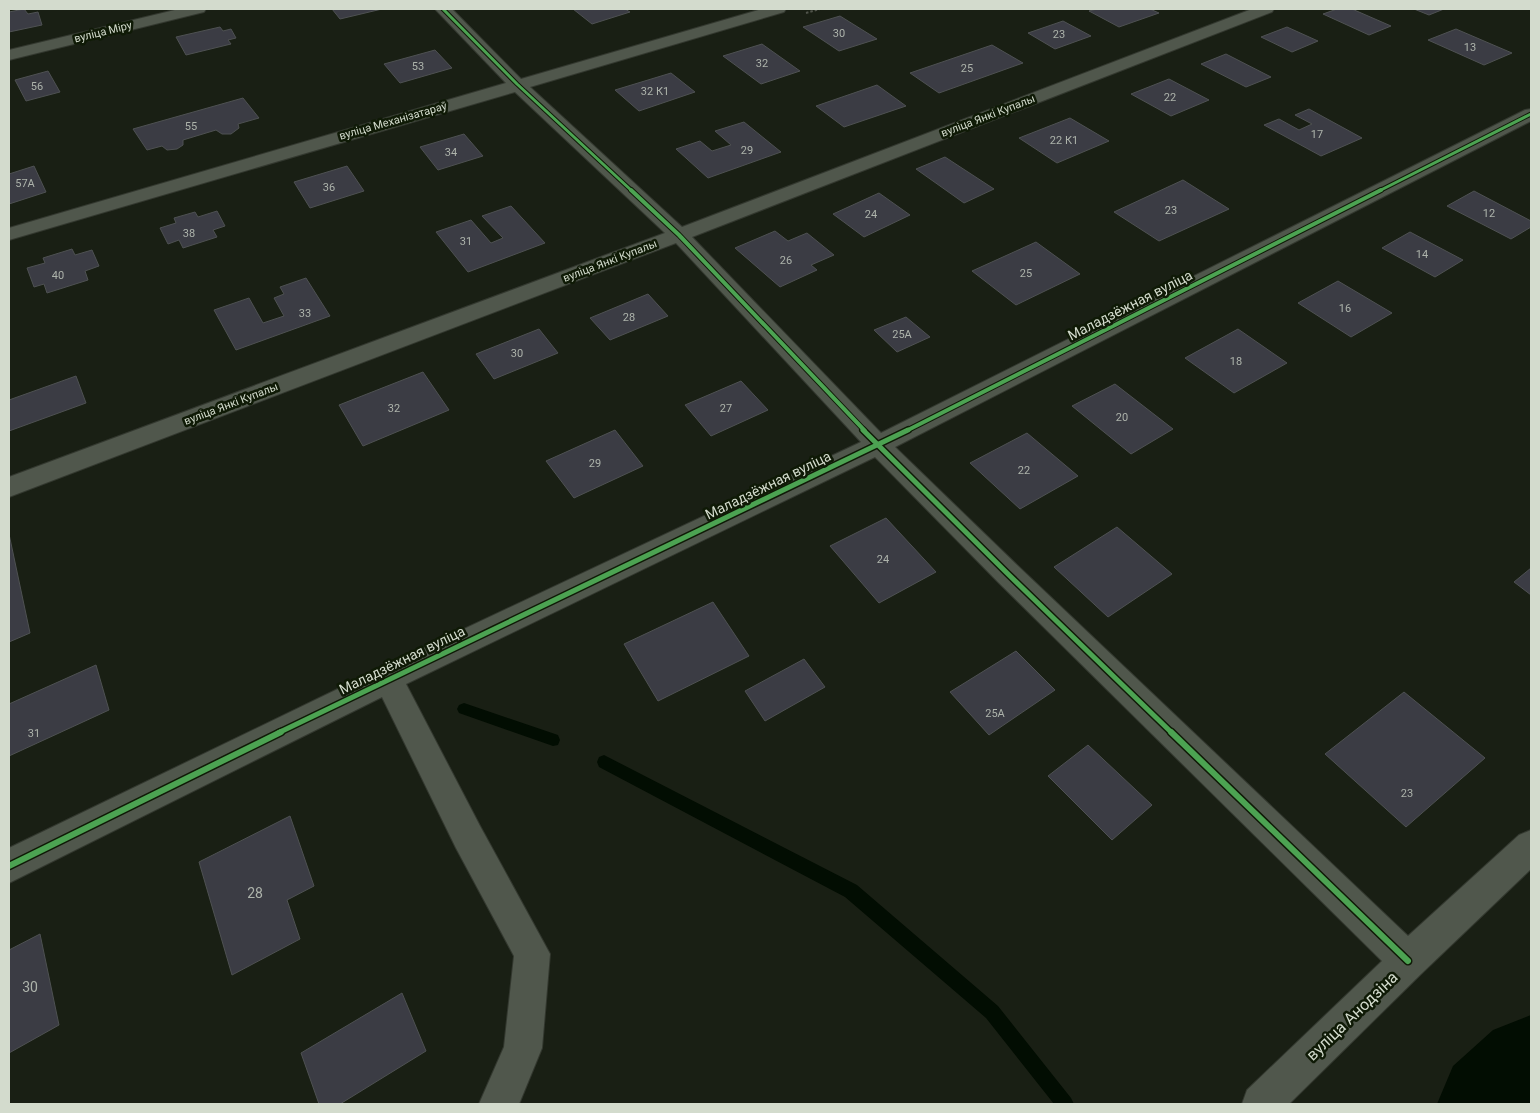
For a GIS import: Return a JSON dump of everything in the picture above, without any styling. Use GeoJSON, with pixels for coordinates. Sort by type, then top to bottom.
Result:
{"type":"FeatureCollection","features":[{"type":"Feature","properties":{"kind":"street","name":"вуліца Міру"},"geometry":{"type":"LineString","coordinates":[[9,55],[198,9]]}},
{"type":"Feature","properties":{"kind":"street"},"geometry":{"type":"LineString","coordinates":[[443,9],[517,84],[680,235],[878,445],[1408,960]]}},
{"type":"Feature","properties":{"kind":"street","name":"вуліца Механізатараў"},"geometry":{"type":"LineString","coordinates":[[9,234],[778,9]]}},
{"type":"Feature","properties":{"kind":"street","name":"вуліца Янкі Купалы"},"geometry":{"type":"LineString","coordinates":[[9,488],[680,235],[1266,9]]}},
{"type":"Feature","properties":{"kind":"street","name":"Маладзёжная вуліца"},"geometry":{"type":"LineString","coordinates":[[9,866],[388,679],[878,445],[1531,114]]}},
{"type":"Feature","properties":{"kind":"street"},"geometry":{"type":"LineString","coordinates":[[388,679],[468,837],[532,954],[523,1048],[499,1104]]}},
{"type":"Feature","properties":{"kind":"street","name":"вуліца Анодзіна"},"geometry":{"type":"LineString","coordinates":[[1261,1104],[1408,960],[1531,846]]}},
{"type":"Feature","properties":{"kind":"building"},"geometry":{"type":"Polygon","coordinates":[[[24,9],[28,14],[38,12],[42,25],[9,32],[9,12],[24,9]]]}},
{"type":"Feature","properties":{"kind":"building"},"geometry":{"type":"Polygon","coordinates":[[[332,9],[382,9],[340,19],[332,9]]]}},
{"type":"Feature","properties":{"kind":"building"},"geometry":{"type":"Polygon","coordinates":[[[573,9],[625,9],[630,12],[592,24],[573,9]]]}},
{"type":"Feature","properties":{"kind":"building"},"geometry":{"type":"Polygon","coordinates":[[[1097,9],[1150,9],[1159,13],[1119,27],[1089,11],[1097,9]]]}},
{"type":"Feature","properties":{"kind":"building"},"geometry":{"type":"Polygon","coordinates":[[[1337,9],[1352,9],[1391,26],[1369,35],[1323,14],[1337,9]]]}},
{"type":"Feature","properties":{"kind":"building"},"geometry":{"type":"Polygon","coordinates":[[[1414,9],[1444,9],[1429,15],[1414,9]]]}},
{"type":"Feature","properties":{"kind":"building"},"geometry":{"type":"Polygon","coordinates":[[[840,16],[877,39],[839,51],[803,27],[840,16]]]}},
{"type":"Feature","properties":{"kind":"building"},"geometry":{"type":"Polygon","coordinates":[[[1063,21],[1091,36],[1055,49],[1028,33],[1063,21]]]}},
{"type":"Feature","properties":{"kind":"building"},"geometry":{"type":"Polygon","coordinates":[[[220,27],[223,31],[231,29],[236,38],[228,40],[231,44],[186,55],[176,37],[220,27]]]}},
{"type":"Feature","properties":{"kind":"building"},"geometry":{"type":"Polygon","coordinates":[[[1287,27],[1318,41],[1292,52],[1261,37],[1287,27]]]}},
{"type":"Feature","properties":{"kind":"building"},"geometry":{"type":"Polygon","coordinates":[[[1456,29],[1512,53],[1484,65],[1428,40],[1456,29]]]}},
{"type":"Feature","properties":{"kind":"building"},"geometry":{"type":"Polygon","coordinates":[[[762,44],[800,71],[761,84],[723,56],[762,44]]]}},
{"type":"Feature","properties":{"kind":"building"},"geometry":{"type":"Polygon","coordinates":[[[992,45],[1023,63],[939,93],[910,73],[992,45]]]}},
{"type":"Feature","properties":{"kind":"building"},"geometry":{"type":"Polygon","coordinates":[[[435,50],[452,68],[400,83],[384,64],[435,50]]]}},
{"type":"Feature","properties":{"kind":"building"},"geometry":{"type":"Polygon","coordinates":[[[1226,54],[1271,77],[1246,87],[1201,64],[1226,54]]]}},
{"type":"Feature","properties":{"kind":"building"},"geometry":{"type":"Polygon","coordinates":[[[48,71],[60,92],[26,101],[15,80],[48,71]]]}},
{"type":"Feature","properties":{"kind":"building"},"geometry":{"type":"Polygon","coordinates":[[[671,73],[695,92],[639,111],[615,90],[671,73]]]}},
{"type":"Feature","properties":{"kind":"building"},"geometry":{"type":"Polygon","coordinates":[[[1169,79],[1209,100],[1171,116],[1131,94],[1169,79]]]}},
{"type":"Feature","properties":{"kind":"building"},"geometry":{"type":"Polygon","coordinates":[[[877,85],[906,106],[844,127],[816,106],[877,85]]]}},
{"type":"Feature","properties":{"kind":"building"},"geometry":{"type":"Polygon","coordinates":[[[243,98],[259,118],[238,124],[239,128],[231,134],[222,134],[216,130],[183,140],[183,145],[177,149],[167,150],[162,146],[147,150],[133,129],[243,98]]]}},
{"type":"Feature","properties":{"kind":"building"},"geometry":{"type":"Polygon","coordinates":[[[1309,109],[1362,138],[1321,156],[1264,125],[1279,119],[1299,130],[1312,124],[1295,115],[1309,109]]]}},
{"type":"Feature","properties":{"kind":"building"},"geometry":{"type":"Polygon","coordinates":[[[1070,118],[1109,141],[1057,163],[1019,138],[1070,118]]]}},
{"type":"Feature","properties":{"kind":"building"},"geometry":{"type":"Polygon","coordinates":[[[744,122],[781,152],[708,178],[676,149],[700,141],[712,151],[731,145],[715,131],[744,122]]]}},
{"type":"Feature","properties":{"kind":"building"},"geometry":{"type":"Polygon","coordinates":[[[464,134],[483,156],[438,170],[420,147],[464,134]]]}},
{"type":"Feature","properties":{"kind":"building"},"geometry":{"type":"Polygon","coordinates":[[[945,157],[994,189],[964,203],[916,169],[945,157]]]}},
{"type":"Feature","properties":{"kind":"building"},"geometry":{"type":"Polygon","coordinates":[[[34,166],[46,192],[9,204],[9,174],[34,166]]]}},
{"type":"Feature","properties":{"kind":"building"},"geometry":{"type":"Polygon","coordinates":[[[347,166],[364,191],[310,208],[294,182],[347,166]]]}},
{"type":"Feature","properties":{"kind":"building"},"geometry":{"type":"Polygon","coordinates":[[[1183,180],[1229,209],[1159,241],[1114,212],[1183,180]]]}},
{"type":"Feature","properties":{"kind":"building"},"geometry":{"type":"Polygon","coordinates":[[[1474,191],[1531,221],[1531,227],[1511,239],[1447,206],[1474,191]]]}},
{"type":"Feature","properties":{"kind":"building"},"geometry":{"type":"Polygon","coordinates":[[[879,193],[910,215],[864,237],[833,214],[879,193]]]}},
{"type":"Feature","properties":{"kind":"building"},"geometry":{"type":"Polygon","coordinates":[[[511,206],[545,243],[468,272],[436,232],[471,220],[491,243],[503,238],[482,216],[511,206]]]}},
{"type":"Feature","properties":{"kind":"building"},"geometry":{"type":"Polygon","coordinates":[[[217,211],[225,226],[213,230],[217,237],[183,248],[179,240],[168,244],[160,228],[176,223],[174,218],[195,212],[198,217],[217,211]]]}},
{"type":"Feature","properties":{"kind":"building"},"geometry":{"type":"Polygon","coordinates":[[[775,231],[788,241],[807,233],[834,255],[811,265],[817,270],[780,287],[735,248],[775,231]]]}},
{"type":"Feature","properties":{"kind":"building"},"geometry":{"type":"Polygon","coordinates":[[[1410,232],[1463,260],[1435,277],[1382,248],[1410,232]]]}},
{"type":"Feature","properties":{"kind":"building"},"geometry":{"type":"Polygon","coordinates":[[[1036,242],[1080,274],[1016,305],[972,271],[1036,242]]]}},
{"type":"Feature","properties":{"kind":"building"},"geometry":{"type":"Polygon","coordinates":[[[72,249],[75,255],[92,250],[99,266],[85,271],[88,280],[47,293],[44,284],[34,287],[27,268],[45,263],[43,258],[72,249]]]}},
{"type":"Feature","properties":{"kind":"building"},"geometry":{"type":"Polygon","coordinates":[[[306,278],[330,316],[236,350],[214,310],[249,298],[263,323],[284,316],[274,298],[284,294],[280,287],[306,278]]]}},
{"type":"Feature","properties":{"kind":"building"},"geometry":{"type":"Polygon","coordinates":[[[1338,281],[1392,313],[1351,337],[1298,303],[1338,281]]]}},
{"type":"Feature","properties":{"kind":"building"},"geometry":{"type":"Polygon","coordinates":[[[648,294],[668,316],[610,340],[590,318],[648,294]]]}},
{"type":"Feature","properties":{"kind":"building"},"geometry":{"type":"Polygon","coordinates":[[[906,317],[930,337],[897,352],[874,330],[906,317]]]}},
{"type":"Feature","properties":{"kind":"building"},"geometry":{"type":"Polygon","coordinates":[[[539,329],[558,353],[494,379],[476,354],[539,329]]]}},
{"type":"Feature","properties":{"kind":"building"},"geometry":{"type":"Polygon","coordinates":[[[1238,329],[1287,363],[1234,393],[1185,358],[1238,329]]]}},
{"type":"Feature","properties":{"kind":"building"},"geometry":{"type":"Polygon","coordinates":[[[423,372],[449,410],[363,446],[339,405],[423,372]]]}},
{"type":"Feature","properties":{"kind":"building"},"geometry":{"type":"Polygon","coordinates":[[[76,376],[86,403],[9,431],[9,400],[76,376]]]}},
{"type":"Feature","properties":{"kind":"building"},"geometry":{"type":"Polygon","coordinates":[[[741,381],[768,410],[711,436],[685,405],[741,381]]]}},
{"type":"Feature","properties":{"kind":"building"},"geometry":{"type":"Polygon","coordinates":[[[1115,384],[1173,429],[1131,454],[1072,406],[1115,384]]]}},
{"type":"Feature","properties":{"kind":"building"},"geometry":{"type":"Polygon","coordinates":[[[615,430],[643,466],[574,498],[546,461],[615,430]]]}},
{"type":"Feature","properties":{"kind":"building"},"geometry":{"type":"Polygon","coordinates":[[[1027,433],[1078,476],[1020,509],[970,463],[1027,433]]]}},
{"type":"Feature","properties":{"kind":"building"},"geometry":{"type":"Polygon","coordinates":[[[886,518],[936,572],[879,603],[830,546],[886,518]]]}},
{"type":"Feature","properties":{"kind":"building"},"geometry":{"type":"Polygon","coordinates":[[[1117,527],[1172,574],[1108,617],[1054,567],[1117,527]]]}},
{"type":"Feature","properties":{"kind":"building"},"geometry":{"type":"Polygon","coordinates":[[[9,534],[30,633],[9,642],[9,534]]]}},
{"type":"Feature","properties":{"kind":"building"},"geometry":{"type":"Polygon","coordinates":[[[1531,568],[1531,595],[1514,582],[1531,568]]]}},
{"type":"Feature","properties":{"kind":"building"},"geometry":{"type":"Polygon","coordinates":[[[713,602],[749,656],[658,701],[624,644],[713,602]]]}},
{"type":"Feature","properties":{"kind":"building"},"geometry":{"type":"Polygon","coordinates":[[[1016,651],[1055,690],[989,735],[950,692],[1016,651]]]}},
{"type":"Feature","properties":{"kind":"building"},"geometry":{"type":"Polygon","coordinates":[[[804,659],[825,687],[765,721],[745,691],[804,659]]]}},
{"type":"Feature","properties":{"kind":"building"},"geometry":{"type":"Polygon","coordinates":[[[96,665],[109,710],[9,756],[9,704],[96,665]]]}},
{"type":"Feature","properties":{"kind":"building"},"geometry":{"type":"Polygon","coordinates":[[[1404,692],[1485,758],[1406,827],[1325,754],[1404,692]]]}},
{"type":"Feature","properties":{"kind":"building"},"geometry":{"type":"Polygon","coordinates":[[[1088,745],[1152,805],[1112,840],[1048,776],[1088,745]]]}},
{"type":"Feature","properties":{"kind":"building"},"geometry":{"type":"Polygon","coordinates":[[[290,816],[314,886],[287,900],[300,939],[232,975],[199,862],[290,816]]]}},
{"type":"Feature","properties":{"kind":"building"},"geometry":{"type":"Polygon","coordinates":[[[40,934],[59,1025],[9,1053],[9,950],[40,934]]]}},
{"type":"Feature","properties":{"kind":"building"},"geometry":{"type":"Polygon","coordinates":[[[402,993],[426,1051],[340,1104],[319,1104],[301,1053],[402,993]]]}},
{"type":"Feature","properties":{"kind":"waterway"},"geometry":{"type":"LineString","coordinates":[[464,709],[553,740]]}},
{"type":"Feature","properties":{"kind":"waterway"},"geometry":{"type":"LineString","coordinates":[[604,762],[851,891],[992,1012],[1065,1104]]}},
{"type":"Feature","properties":{"kind":"waterway"},"geometry":{"type":"LineString","coordinates":[[1491,1104],[1531,1068]]}},
{"type":"Feature","properties":{"kind":"cycle path"},"geometry":{"type":"LineString","coordinates":[[443,9],[517,84],[679,235],[878,445],[1008,574],[1408,961]]}},
{"type":"Feature","properties":{"kind":"cycle path"},"geometry":{"type":"LineString","coordinates":[[9,866],[388,679],[878,445],[1531,114]]}}]}
